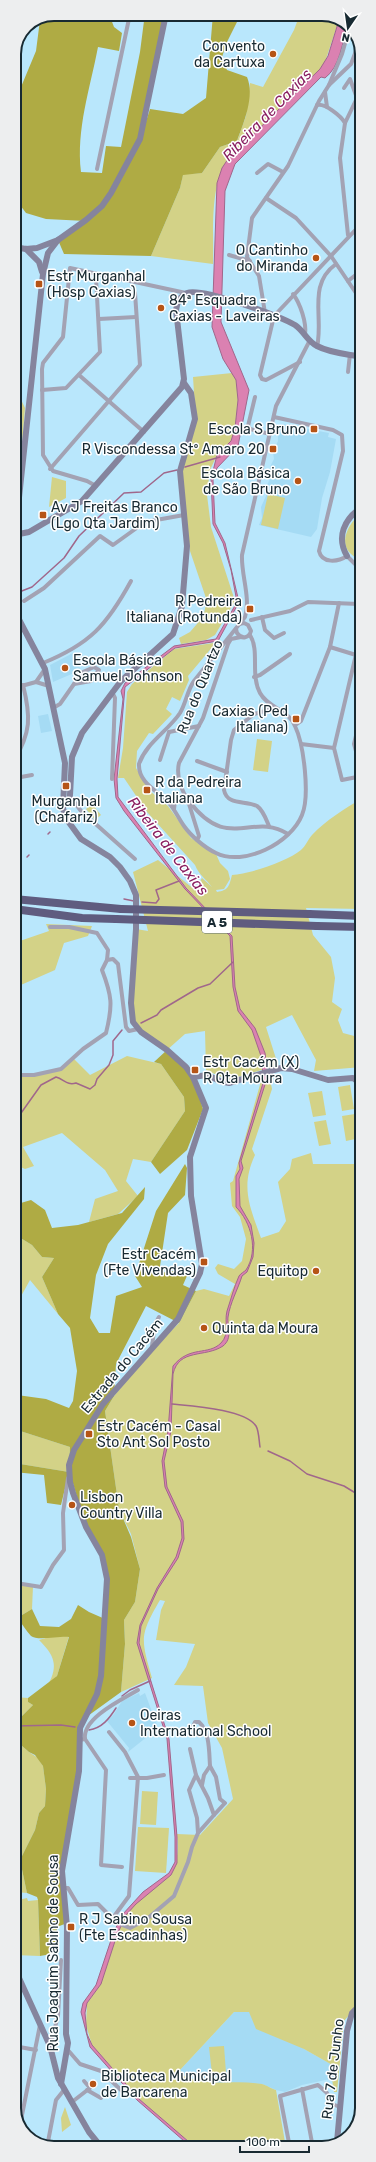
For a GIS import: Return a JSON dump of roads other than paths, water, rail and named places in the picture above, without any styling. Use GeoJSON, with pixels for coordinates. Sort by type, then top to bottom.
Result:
{"type":"FeatureCollection","features":[{"type":"Feature","properties":{"kind":"highway","name":"A 5"},"geometry":{"type":"LineString","coordinates":[[21,900],[47,904],[121,908],[355,916]]}},
{"type":"Feature","properties":{"kind":"highway","name":"A 5"},"geometry":{"type":"LineString","coordinates":[[21,911],[116,919],[355,927]]}},
{"type":"Feature","properties":{"kind":"street"},"geometry":{"type":"LineString","coordinates":[[96,169],[128,21]]}},
{"type":"Feature","properties":{"kind":"street"},"geometry":{"type":"LineString","coordinates":[[21,248],[26,249],[44,246],[58,240],[86,220],[102,206],[111,193],[140,139],[165,21]]}},
{"type":"Feature","properties":{"kind":"street"},"geometry":{"type":"LineString","coordinates":[[265,313],[259,276],[247,257],[252,218],[284,172],[329,85],[348,33]]}},
{"type":"Feature","properties":{"kind":"street"},"geometry":{"type":"LineString","coordinates":[[329,85],[339,78],[351,64],[355,52]]}},
{"type":"Feature","properties":{"kind":"street"},"geometry":{"type":"LineString","coordinates":[[334,73],[334,77],[339,78]]}},
{"type":"Feature","properties":{"kind":"street"},"geometry":{"type":"LineString","coordinates":[[344,88],[350,79],[355,93]]}},
{"type":"Feature","properties":{"kind":"street"},"geometry":{"type":"LineString","coordinates":[[326,90],[325,97],[328,108]]}},
{"type":"Feature","properties":{"kind":"street"},"geometry":{"type":"LineString","coordinates":[[348,235],[340,158],[346,123],[355,103]]}},
{"type":"Feature","properties":{"kind":"street"},"geometry":{"type":"LineString","coordinates":[[317,106],[321,105],[328,108],[342,118],[346,123]]}},
{"type":"Feature","properties":{"kind":"street"},"geometry":{"type":"LineString","coordinates":[[257,173],[268,164],[284,172]]}},
{"type":"Feature","properties":{"kind":"street"},"geometry":{"type":"LineString","coordinates":[[266,198],[296,218],[331,256],[355,292]]}},
{"type":"Feature","properties":{"kind":"street"},"geometry":{"type":"LineString","coordinates":[[300,362],[266,380],[262,379],[260,375],[274,316],[355,229]]}},
{"type":"Feature","properties":{"kind":"street"},"geometry":{"type":"LineString","coordinates":[[42,261],[58,240]]}},
{"type":"Feature","properties":{"kind":"street"},"geometry":{"type":"LineString","coordinates":[[21,478],[43,274],[42,261],[38,256],[44,246]]}},
{"type":"Feature","properties":{"kind":"street"},"geometry":{"type":"LineString","coordinates":[[26,249],[42,261]]}},
{"type":"Feature","properties":{"kind":"street"},"geometry":{"type":"LineString","coordinates":[[229,255],[250,261]]}},
{"type":"Feature","properties":{"kind":"street"},"geometry":{"type":"LineString","coordinates":[[318,346],[321,281],[329,269],[336,264]]}},
{"type":"Feature","properties":{"kind":"street"},"geometry":{"type":"LineString","coordinates":[[96,486],[87,481],[57,473],[50,468],[43,455],[42,366],[63,337],[70,268],[186,293],[198,291],[222,298],[274,316],[296,326],[305,335],[309,342],[318,346],[355,355]]}},
{"type":"Feature","properties":{"kind":"street"},"geometry":{"type":"LineString","coordinates":[[348,281],[355,276]]}},
{"type":"Feature","properties":{"kind":"street"},"geometry":{"type":"LineString","coordinates":[[42,390],[64,389],[100,352],[96,278]]}},
{"type":"Feature","properties":{"kind":"street"},"geometry":{"type":"LineString","coordinates":[[50,468],[140,365],[135,293]]}},
{"type":"Feature","properties":{"kind":"street"},"geometry":{"type":"LineString","coordinates":[[107,960],[113,959],[118,964],[126,1027],[129,1031],[138,1030],[131,1011],[137,899],[130,881],[120,867],[110,857],[76,834],[64,812],[72,757],[82,733],[112,692],[131,670],[173,634],[182,606],[187,546],[180,471],[195,419],[191,393],[184,382],[176,310],[179,299],[186,293]]}},
{"type":"Feature","properties":{"kind":"street"},"geometry":{"type":"LineString","coordinates":[[293,294],[298,302],[305,327],[305,335]]}},
{"type":"Feature","properties":{"kind":"street"},"geometry":{"type":"LineString","coordinates":[[99,319],[136,317]]}},
{"type":"Feature","properties":{"kind":"street"},"geometry":{"type":"LineString","coordinates":[[247,610],[245,617],[194,681],[188,691],[180,712],[141,758],[139,766],[143,778],[174,810],[185,828],[197,840],[219,855],[249,856],[259,854],[288,834],[298,824],[305,807],[306,792],[300,744],[295,725],[286,714],[275,708],[262,697],[254,677],[254,645],[250,635],[250,622],[241,566],[242,555],[278,400],[300,362],[309,342]]}},
{"type":"Feature","properties":{"kind":"street"},"geometry":{"type":"LineString","coordinates":[[348,372],[350,354]]}},
{"type":"Feature","properties":{"kind":"street"},"geometry":{"type":"LineString","coordinates":[[79,375],[144,432]]}},
{"type":"Feature","properties":{"kind":"street"},"geometry":{"type":"LineString","coordinates":[[21,533],[32,530],[79,504],[144,432],[173,398],[184,382]]}},
{"type":"Feature","properties":{"kind":"street"},"geometry":{"type":"LineString","coordinates":[[255,397],[248,426],[250,429],[270,434]]}},
{"type":"Feature","properties":{"kind":"street"},"geometry":{"type":"LineString","coordinates":[[274,417],[333,430],[342,435],[343,451],[319,551],[327,560],[337,561],[347,556]]}},
{"type":"Feature","properties":{"kind":"street"},"geometry":{"type":"LineString","coordinates":[[355,513],[350,517],[343,528],[342,543],[347,556],[355,564]]}},
{"type":"Feature","properties":{"kind":"street"},"geometry":{"type":"LineString","coordinates":[[24,601],[44,588],[100,536],[113,546],[145,522],[184,515]]}},
{"type":"Feature","properties":{"kind":"street"},"geometry":{"type":"LineString","coordinates":[[21,527],[32,530]]}},
{"type":"Feature","properties":{"kind":"street"},"geometry":{"type":"LineString","coordinates":[[36,682],[44,666],[67,653],[95,632],[113,614],[131,581]]}},
{"type":"Feature","properties":{"kind":"street"},"geometry":{"type":"LineString","coordinates":[[238,626],[262,617],[290,611],[308,602],[355,604]]}},
{"type":"Feature","properties":{"kind":"street"},"geometry":{"type":"LineString","coordinates":[[295,725],[301,721],[330,647],[339,603]]}},
{"type":"Feature","properties":{"kind":"street"},"geometry":{"type":"LineString","coordinates":[[262,617],[265,630],[274,638],[284,633]]}},
{"type":"Feature","properties":{"kind":"street"},"geometry":{"type":"LineString","coordinates":[[21,623],[44,666],[66,767],[67,795],[81,811],[135,859]]}},
{"type":"Feature","properties":{"kind":"street"},"geometry":{"type":"LineString","coordinates":[[238,626],[237,633],[241,637],[246,638],[250,635]]}},
{"type":"Feature","properties":{"kind":"street","name":"Rua do Quartzo"},"geometry":{"type":"LineString","coordinates":[[241,637],[231,639],[228,644],[199,726],[178,767],[181,785],[187,800],[202,818],[217,826],[240,830],[269,826]]}},
{"type":"Feature","properties":{"kind":"street"},"geometry":{"type":"LineString","coordinates":[[330,647],[355,655]]}},
{"type":"Feature","properties":{"kind":"street"},"geometry":{"type":"LineString","coordinates":[[254,677],[260,675],[290,654]]}},
{"type":"Feature","properties":{"kind":"street"},"geometry":{"type":"LineString","coordinates":[[355,659],[334,748],[342,780],[355,776]]}},
{"type":"Feature","properties":{"kind":"street"},"geometry":{"type":"LineString","coordinates":[[53,708],[60,704],[74,684],[85,671],[94,667],[99,670],[89,682],[74,684]]}},
{"type":"Feature","properties":{"kind":"street"},"geometry":{"type":"LineString","coordinates":[[21,748],[25,741],[29,724],[29,711],[23,685],[36,682],[49,686]]}},
{"type":"Feature","properties":{"kind":"street"},"geometry":{"type":"LineString","coordinates":[[112,692],[116,698],[112,779]]}},
{"type":"Feature","properties":{"kind":"street"},"geometry":{"type":"LineString","coordinates":[[275,708],[254,714],[234,730],[231,740],[228,772],[224,790],[225,795],[232,800],[257,806],[266,818],[269,826],[278,827],[288,834]]}},
{"type":"Feature","properties":{"kind":"street"},"geometry":{"type":"LineString","coordinates":[[169,732],[199,726]]}},
{"type":"Feature","properties":{"kind":"street"},"geometry":{"type":"LineString","coordinates":[[165,728],[169,732]]}},
{"type":"Feature","properties":{"kind":"street"},"geometry":{"type":"LineString","coordinates":[[160,760],[169,732]]}},
{"type":"Feature","properties":{"kind":"street"},"geometry":{"type":"LineString","coordinates":[[300,744],[334,748]]}},
{"type":"Feature","properties":{"kind":"street"},"geometry":{"type":"LineString","coordinates":[[197,761],[228,772]]}},
{"type":"Feature","properties":{"kind":"street"},"geometry":{"type":"LineString","coordinates":[[21,777],[32,775]]}},
{"type":"Feature","properties":{"kind":"street"},"geometry":{"type":"LineString","coordinates":[[174,810],[175,801],[178,797],[187,800],[199,836],[197,840]]}},
{"type":"Feature","properties":{"kind":"street"},"geometry":{"type":"LineString","coordinates":[[21,1075],[34,1075],[61,1069],[83,1049],[106,1033],[110,1015],[111,996],[102,970],[107,960],[108,950],[97,933],[69,927],[50,927]]}},
{"type":"Feature","properties":{"kind":"street","name":"Estrada do Cacém"},"geometry":{"type":"LineString","coordinates":[[82,1740],[80,1728],[97,1694],[101,1676],[107,1579],[102,1554],[86,1527],[73,1493],[69,1470],[74,1450],[94,1416],[152,1346],[178,1319],[202,1267],[191,1200],[190,1157],[206,1108],[193,1077],[179,1060],[138,1030]]}},
{"type":"Feature","properties":{"kind":"street"},"geometry":{"type":"LineString","coordinates":[[193,1077],[207,1075],[229,1083],[273,1070],[288,1068],[328,1080],[353,1078],[355,1080]]}},
{"type":"Feature","properties":{"kind":"street"},"geometry":{"type":"LineString","coordinates":[[152,1346],[155,1324],[159,1316]]}},
{"type":"Feature","properties":{"kind":"street"},"geometry":{"type":"LineString","coordinates":[[21,1584],[41,1587],[53,1565],[64,1550],[63,1513],[69,1470]]}},
{"type":"Feature","properties":{"kind":"street"},"geometry":{"type":"LineString","coordinates":[[122,1867],[101,1865],[106,1770],[82,1740],[89,1724],[108,1708],[138,1690]]}},
{"type":"Feature","properties":{"kind":"street"},"geometry":{"type":"LineString","coordinates":[[122,1925],[130,1928],[147,1919],[174,1896],[198,1833],[226,1803],[220,1799],[216,1777],[210,1766],[204,1728],[197,1722],[193,1724],[192,1729]]}},
{"type":"Feature","properties":{"kind":"street"},"geometry":{"type":"LineString","coordinates":[[64,1888],[68,1888],[78,1905],[98,1904],[115,1920],[115,1915],[129,1896],[138,1777],[125,1752],[109,1732]]}},
{"type":"Feature","properties":{"kind":"street","name":"Rua Joaquim Sabino de Sousa"},"geometry":{"type":"LineString","coordinates":[[61,2084],[67,2049],[67,1927],[62,1871],[79,1772],[82,1740]]}},
{"type":"Feature","properties":{"kind":"street"},"geometry":{"type":"LineString","coordinates":[[190,1749],[196,1775],[214,1815]]}},
{"type":"Feature","properties":{"kind":"street"},"geometry":{"type":"LineString","coordinates":[[202,1786],[204,1775],[210,1766]]}},
{"type":"Feature","properties":{"kind":"street"},"geometry":{"type":"LineString","coordinates":[[130,1778],[147,1778],[164,1775]]}},
{"type":"Feature","properties":{"kind":"street"},"geometry":{"type":"LineString","coordinates":[[196,1775],[189,1790],[197,1818],[198,1833]]}},
{"type":"Feature","properties":{"kind":"street"},"geometry":{"type":"LineString","coordinates":[[50,2046],[58,2016],[61,1960]]}},
{"type":"Feature","properties":{"kind":"street"},"geometry":{"type":"LineString","coordinates":[[21,1982],[50,2046],[61,2084],[89,2132],[96,2141]]}},
{"type":"Feature","properties":{"kind":"street","name":"Rua 7 de Junho"},"geometry":{"type":"LineString","coordinates":[[337,2137],[349,2022],[352,2013],[355,2010]]}},
{"type":"Feature","properties":{"kind":"street"},"geometry":{"type":"LineString","coordinates":[[22,2115],[36,2050],[40,2023]]}},
{"type":"Feature","properties":{"kind":"street"},"geometry":{"type":"LineString","coordinates":[[21,2047],[36,2050]]}},
{"type":"Feature","properties":{"kind":"street"},"geometry":{"type":"LineString","coordinates":[[67,2049],[80,2064],[101,2071],[122,2091]]}},
{"type":"Feature","properties":{"kind":"street"},"geometry":{"type":"LineString","coordinates":[[72,2102],[90,2088],[84,2081]]}},
{"type":"Feature","properties":{"kind":"street"},"geometry":{"type":"LineString","coordinates":[[289,2141],[280,2096],[313,2086],[321,2086],[327,2093],[332,2104],[340,2107]]}},
{"type":"Feature","properties":{"kind":"street"},"geometry":{"type":"LineString","coordinates":[[302,2089],[312,2141]]}},
{"type":"Feature","properties":{"kind":"street"},"geometry":{"type":"LineString","coordinates":[[48,2140],[56,2100],[64,2090]]}},
{"type":"Feature","properties":{"kind":"street"},"geometry":{"type":"LineString","coordinates":[[86,2090],[101,2098]]}},
{"type":"Feature","properties":{"kind":"waterway"},"geometry":{"type":"LineString","coordinates":[[185,467],[220,457]]}},
{"type":"Feature","properties":{"kind":"waterway"},"geometry":{"type":"LineString","coordinates":[[21,591],[32,587],[64,558],[79,536],[124,493],[141,492],[164,473],[177,470]]}},
{"type":"Feature","properties":{"kind":"waterway","name":"Ribeira de Caxias"},"geometry":{"type":"LineString","coordinates":[[142,902],[156,903],[159,899],[156,890],[179,881]]}},
{"type":"Feature","properties":{"kind":"waterway"},"geometry":{"type":"LineString","coordinates":[[124,899],[134,901]]}},
{"type":"Feature","properties":{"kind":"waterway"},"geometry":{"type":"LineString","coordinates":[[141,1023],[157,1015],[161,1010],[198,988],[210,984],[233,962]]}},
{"type":"Feature","properties":{"kind":"waterway"},"geometry":{"type":"LineString","coordinates":[[21,1113],[41,1085],[56,1077],[70,1084],[76,1083],[90,1089],[95,1085],[97,1079],[109,1065],[113,1055],[113,1041],[122,1030]]}},
{"type":"Feature","properties":{"kind":"waterway"},"geometry":{"type":"LineString","coordinates":[[172,1404],[217,1409],[230,1412],[250,1420],[257,1428],[260,1447]]}},
{"type":"Feature","properties":{"kind":"waterway"},"geometry":{"type":"LineString","coordinates":[[268,1451],[290,1461],[307,1474],[344,1486],[355,1493]]}},
{"type":"Feature","properties":{"kind":"waterway"},"geometry":{"type":"LineString","coordinates":[[122,1696],[130,1690],[150,1681]]}},
{"type":"Feature","properties":{"kind":"waterway"},"geometry":{"type":"LineString","coordinates":[[89,1730],[94,1729],[105,1722],[116,1708]]}},
{"type":"Feature","properties":{"kind":"waterway"},"geometry":{"type":"LineString","coordinates":[[21,1726],[61,1725],[75,1727]]}},
{"type":"Feature","properties":{"kind":"place","name":"Convento da Cartuxa"},"geometry":{"type":"Point","coordinates":[273,54]}},
{"type":"Feature","properties":{"kind":"place","name":"O Cantinho do Miranda"},"geometry":{"type":"Point","coordinates":[316,258]}},
{"type":"Feature","properties":{"kind":"place","name":"Estr Murganhal (Hosp Caxias)"},"geometry":{"type":"Point","coordinates":[39,284]}},
{"type":"Feature","properties":{"kind":"place","name":"84ª Esquadra - Caxias - Laveiras"},"geometry":{"type":"Point","coordinates":[161,308]}},
{"type":"Feature","properties":{"kind":"place","name":"Escola S Bruno"},"geometry":{"type":"Point","coordinates":[314,429]}},
{"type":"Feature","properties":{"kind":"place","name":"R Viscondessa Stº Amaro 20"},"geometry":{"type":"Point","coordinates":[273,449]}},
{"type":"Feature","properties":{"kind":"place","name":"Escola Básica de São Bruno"},"geometry":{"type":"Point","coordinates":[298,481]}},
{"type":"Feature","properties":{"kind":"place","name":"Av J Freitas Branco (Lgo Qta Jardim)"},"geometry":{"type":"Point","coordinates":[43,515]}},
{"type":"Feature","properties":{"kind":"place","name":"R Pedreira Italiana (Rotunda)"},"geometry":{"type":"Point","coordinates":[250,609]}},
{"type":"Feature","properties":{"kind":"place","name":"Escola Básica Samuel Johnson"},"geometry":{"type":"Point","coordinates":[65,668]}},
{"type":"Feature","properties":{"kind":"place","name":"Caxias (Ped Italiana)"},"geometry":{"type":"Point","coordinates":[296,719]}},
{"type":"Feature","properties":{"kind":"place","name":"Murganhal (Chafariz)"},"geometry":{"type":"Point","coordinates":[66,786]}},
{"type":"Feature","properties":{"kind":"place","name":"R da Pedreira Italiana"},"geometry":{"type":"Point","coordinates":[147,790]}},
{"type":"Feature","properties":{"kind":"place","name":"Estr Cacém (X) R Qta Moura"},"geometry":{"type":"Point","coordinates":[195,1070]}},
{"type":"Feature","properties":{"kind":"place","name":"Estr Cacém (Fte Vivendas)"},"geometry":{"type":"Point","coordinates":[204,1262]}},
{"type":"Feature","properties":{"kind":"place","name":"Equitop"},"geometry":{"type":"Point","coordinates":[316,1271]}},
{"type":"Feature","properties":{"kind":"place","name":"Quinta da Moura"},"geometry":{"type":"Point","coordinates":[204,1328]}},
{"type":"Feature","properties":{"kind":"place","name":"Estr Cacém - Casal Sto Ant Sol Posto"},"geometry":{"type":"Point","coordinates":[89,1434]}},
{"type":"Feature","properties":{"kind":"place","name":"Lisbon Country Villa"},"geometry":{"type":"Point","coordinates":[72,1505]}},
{"type":"Feature","properties":{"kind":"place","name":"Oeiras International School"},"geometry":{"type":"Point","coordinates":[132,1723]}},
{"type":"Feature","properties":{"kind":"place","name":"R J Sabino Sousa (Fte Escadinhas)"},"geometry":{"type":"Point","coordinates":[71,1927]}},
{"type":"Feature","properties":{"kind":"place","name":"Biblioteca Municipal de Barcarena"},"geometry":{"type":"Point","coordinates":[93,2084]}}]}
